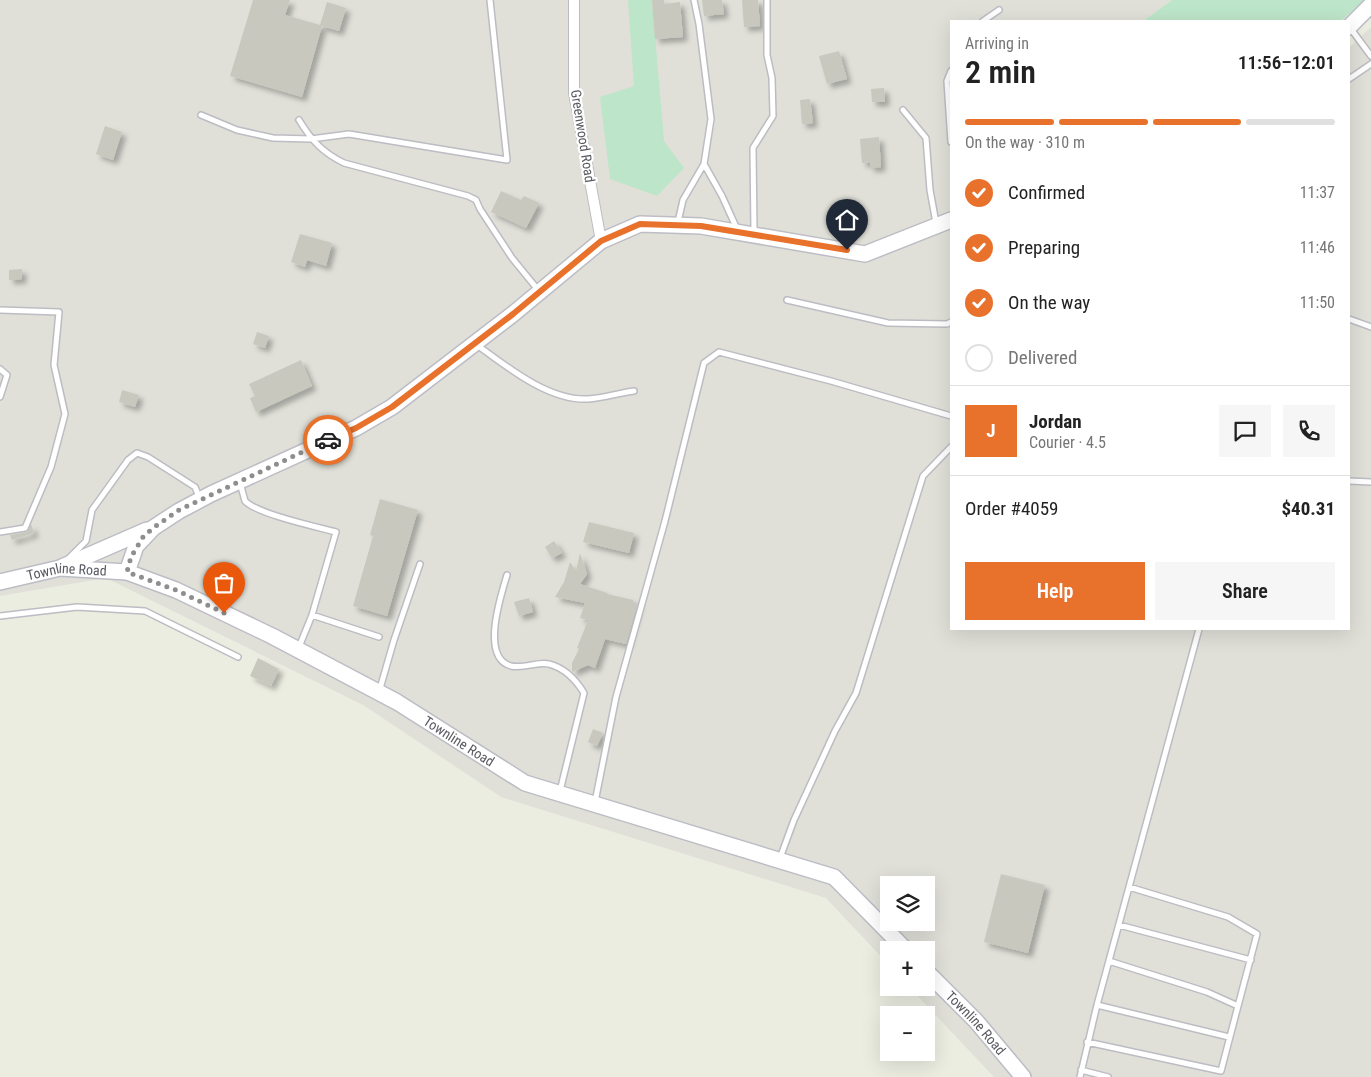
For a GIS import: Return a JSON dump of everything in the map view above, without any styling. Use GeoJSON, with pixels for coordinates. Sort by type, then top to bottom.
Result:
{"type":"FeatureCollection","features":[{"type":"Feature","properties":{"kind":"main road"},"geometry":{"type":"LineString","coordinates":[[1350,26],[1371,5]]}},
{"type":"Feature","properties":{"kind":"main road"},"geometry":{"type":"LineString","coordinates":[[60,568],[153,528],[179,510],[356,428],[392,407],[475,344],[601,241],[640,224],[701,226],[865,254],[950,220]]}},
{"type":"Feature","properties":{"kind":"main road"},"geometry":{"type":"LineString","coordinates":[[127,572],[136,546],[153,528]]}},
{"type":"Feature","properties":{"kind":"main road","name":"Townline Road"},"geometry":{"type":"LineString","coordinates":[[0,582],[60,568],[127,572],[176,590],[398,702],[525,783],[834,877],[897,941]]}},
{"type":"Feature","properties":{"kind":"main road","name":"Townline Road"},"geometry":{"type":"LineString","coordinates":[[935,980],[976,1021],[1023,1077]]}},
{"type":"Feature","properties":{"kind":"street","name":"Greenwood Road"},"geometry":{"type":"LineString","coordinates":[[574,0],[574,93],[601,241]]}},
{"type":"Feature","properties":{"kind":"lane"},"geometry":{"type":"LineString","coordinates":[[201,115],[236,130],[273,138],[311,139],[348,134],[507,160],[490,0]]}},
{"type":"Feature","properties":{"kind":"lane"},"geometry":{"type":"LineString","coordinates":[[677,225],[683,200],[704,164],[711,119],[699,24],[694,0]]}},
{"type":"Feature","properties":{"kind":"lane"},"geometry":{"type":"LineString","coordinates":[[746,234],[753,148],[773,116],[772,78],[767,55],[767,0]]}},
{"type":"Feature","properties":{"kind":"lane"},"geometry":{"type":"LineString","coordinates":[[984,20],[999,10]]}},
{"type":"Feature","properties":{"kind":"lane"},"geometry":{"type":"LineString","coordinates":[[1350,28],[1371,56]]}},
{"type":"Feature","properties":{"kind":"lane"},"geometry":{"type":"LineString","coordinates":[[1350,78],[1371,64]]}},
{"type":"Feature","properties":{"kind":"lane"},"geometry":{"type":"LineString","coordinates":[[950,74],[947,81],[950,127]]}},
{"type":"Feature","properties":{"kind":"lane"},"geometry":{"type":"LineString","coordinates":[[903,110],[926,138],[930,190],[937,226]]}},
{"type":"Feature","properties":{"kind":"lane"},"geometry":{"type":"LineString","coordinates":[[299,120],[311,139],[329,155],[344,162],[468,196],[476,200],[512,258],[539,292]]}},
{"type":"Feature","properties":{"kind":"lane"},"geometry":{"type":"LineString","coordinates":[[704,164],[746,234]]}},
{"type":"Feature","properties":{"kind":"lane"},"geometry":{"type":"LineString","coordinates":[[787,300],[888,323],[950,322]]}},
{"type":"Feature","properties":{"kind":"lane"},"geometry":{"type":"LineString","coordinates":[[0,310],[59,312],[54,365],[65,414],[51,467],[25,528],[0,532]]}},
{"type":"Feature","properties":{"kind":"lane"},"geometry":{"type":"LineString","coordinates":[[1350,319],[1371,327]]}},
{"type":"Feature","properties":{"kind":"lane"},"geometry":{"type":"LineString","coordinates":[[475,344],[519,375],[558,395],[587,399],[634,391]]}},
{"type":"Feature","properties":{"kind":"lane"},"geometry":{"type":"LineString","coordinates":[[595,805],[616,697],[665,521],[704,363],[720,352],[831,381],[950,416]]}},
{"type":"Feature","properties":{"kind":"lane"},"geometry":{"type":"LineString","coordinates":[[0,369],[7,375],[0,397]]}},
{"type":"Feature","properties":{"kind":"lane"},"geometry":{"type":"LineString","coordinates":[[779,861],[794,820],[835,731],[856,693],[923,476],[950,448]]}},
{"type":"Feature","properties":{"kind":"lane"},"geometry":{"type":"LineString","coordinates":[[60,568],[86,541],[92,510],[128,460],[137,454],[148,457],[195,487],[201,500]]}},
{"type":"Feature","properties":{"kind":"lane"},"geometry":{"type":"LineString","coordinates":[[240,481],[245,501],[252,506],[281,517],[336,532],[312,615],[298,650]]}},
{"type":"Feature","properties":{"kind":"lane"},"geometry":{"type":"LineString","coordinates":[[1350,481],[1371,482]]}},
{"type":"Feature","properties":{"kind":"lane"},"geometry":{"type":"LineString","coordinates":[[379,692],[394,640],[420,564]]}},
{"type":"Feature","properties":{"kind":"lane"},"geometry":{"type":"LineString","coordinates":[[507,575],[494,628],[495,646],[499,657],[510,666],[525,667],[548,663],[566,672],[578,683],[584,693],[559,794]]}},
{"type":"Feature","properties":{"kind":"lane"},"geometry":{"type":"LineString","coordinates":[[0,616],[76,607],[145,611],[238,657]]}},
{"type":"Feature","properties":{"kind":"lane"},"geometry":{"type":"LineString","coordinates":[[312,615],[379,637]]}},
{"type":"Feature","properties":{"kind":"lane"},"geometry":{"type":"LineString","coordinates":[[1080,1077],[1087,1042],[1200,630]]}},
{"type":"Feature","properties":{"kind":"lane"},"geometry":{"type":"LineString","coordinates":[[1129,887],[1228,917],[1258,934],[1219,1077]]}},
{"type":"Feature","properties":{"kind":"lane"},"geometry":{"type":"LineString","coordinates":[[1119,925],[1252,960]]}},
{"type":"Feature","properties":{"kind":"lane"},"geometry":{"type":"LineString","coordinates":[[1109,961],[1207,992],[1238,1006]]}},
{"type":"Feature","properties":{"kind":"lane"},"geometry":{"type":"LineString","coordinates":[[1097,1005],[1229,1037]]}},
{"type":"Feature","properties":{"kind":"lane"},"geometry":{"type":"LineString","coordinates":[[1087,1042],[1221,1071]]}},
{"type":"Feature","properties":{"kind":"lane"},"geometry":{"type":"LineString","coordinates":[[1081,1070],[1108,1077]]}},
{"type":"Feature","properties":{"kind":"shaded area"},"geometry":{"type":"Polygon","coordinates":[[[0,0],[1172,0],[1144,20],[950,20],[950,630],[1350,630],[1350,47],[1371,27],[1371,1077],[994,1077],[935,1014],[935,1006],[927,1006],[918,996],[935,996],[935,941],[880,941],[880,955],[826,898],[501,797],[363,705],[106,578],[0,596],[0,0]]]}},
{"type":"Feature","properties":{"kind":"green space"},"geometry":{"type":"Polygon","coordinates":[[[628,0],[652,0],[664,141],[684,168],[657,196],[610,179],[600,97],[634,86],[628,0]]]}},
{"type":"Feature","properties":{"kind":"green space"},"geometry":{"type":"Polygon","coordinates":[[[1172,0],[1365,0],[1342,20],[1144,20],[1172,0]]]}},
{"type":"Feature","properties":{"kind":"building"},"geometry":{"type":"Polygon","coordinates":[[[253,0],[290,0],[285,15],[320,25],[327,2],[346,8],[339,31],[322,26],[302,97],[230,76],[253,0]]]}},
{"type":"Feature","properties":{"kind":"building"},"geometry":{"type":"Polygon","coordinates":[[[652,0],[664,0],[664,4],[680,2],[683,37],[655,39],[652,0]]]}},
{"type":"Feature","properties":{"kind":"building"},"geometry":{"type":"Polygon","coordinates":[[[702,0],[722,0],[724,14],[704,16],[702,0]]]}},
{"type":"Feature","properties":{"kind":"building"},"geometry":{"type":"Polygon","coordinates":[[[742,0],[758,0],[760,26],[744,27],[742,0]]]}},
{"type":"Feature","properties":{"kind":"building"},"geometry":{"type":"Polygon","coordinates":[[[839,51],[847,79],[827,84],[819,56],[839,51]]]}},
{"type":"Feature","properties":{"kind":"building"},"geometry":{"type":"Polygon","coordinates":[[[884,88],[885,102],[872,102],[871,89],[884,88]]]}},
{"type":"Feature","properties":{"kind":"building"},"geometry":{"type":"Polygon","coordinates":[[[810,99],[813,123],[802,124],[800,100],[810,99]]]}},
{"type":"Feature","properties":{"kind":"building"},"geometry":{"type":"Polygon","coordinates":[[[105,126],[122,132],[113,160],[96,154],[105,126]]]}},
{"type":"Feature","properties":{"kind":"building"},"geometry":{"type":"Polygon","coordinates":[[[879,137],[881,167],[870,168],[870,162],[862,163],[860,139],[879,137]]]}},
{"type":"Feature","properties":{"kind":"building"},"geometry":{"type":"Polygon","coordinates":[[[501,191],[521,200],[524,196],[539,203],[526,228],[491,212],[501,191]]]}},
{"type":"Feature","properties":{"kind":"building"},"geometry":{"type":"Polygon","coordinates":[[[300,234],[332,243],[326,266],[307,260],[305,267],[291,262],[300,234]]]}},
{"type":"Feature","properties":{"kind":"building"},"geometry":{"type":"Polygon","coordinates":[[[22,269],[22,279],[9,280],[9,270],[22,269]]]}},
{"type":"Feature","properties":{"kind":"building"},"geometry":{"type":"Polygon","coordinates":[[[257,332],[269,336],[265,348],[253,344],[257,332]]]}},
{"type":"Feature","properties":{"kind":"building"},"geometry":{"type":"Polygon","coordinates":[[[301,360],[312,386],[256,412],[250,398],[255,396],[249,384],[301,360]]]}},
{"type":"Feature","properties":{"kind":"building"},"geometry":{"type":"Polygon","coordinates":[[[122,390],[139,395],[135,407],[119,402],[122,390]]]}},
{"type":"Feature","properties":{"kind":"building"},"geometry":{"type":"Polygon","coordinates":[[[380,499],[418,510],[387,616],[353,606],[373,536],[370,535],[380,499]]]}},
{"type":"Feature","properties":{"kind":"building"},"geometry":{"type":"Polygon","coordinates":[[[589,522],[634,533],[629,553],[583,542],[589,522]]]}},
{"type":"Feature","properties":{"kind":"building"},"geometry":{"type":"Polygon","coordinates":[[[31,524],[34,533],[12,540],[10,535],[27,532],[31,524]]]}},
{"type":"Feature","properties":{"kind":"building"},"geometry":{"type":"Polygon","coordinates":[[[554,541],[562,553],[552,558],[545,547],[554,541]]]}},
{"type":"Feature","properties":{"kind":"building"},"geometry":{"type":"Polygon","coordinates":[[[580,553],[587,574],[580,584],[638,603],[626,644],[605,639],[595,668],[588,665],[572,672],[572,663],[579,649],[577,648],[588,620],[580,618],[585,603],[555,597],[564,582],[570,562],[576,571],[580,553]]]}},
{"type":"Feature","properties":{"kind":"building"},"geometry":{"type":"Polygon","coordinates":[[[529,598],[533,612],[519,616],[514,602],[529,598]]]}},
{"type":"Feature","properties":{"kind":"building"},"geometry":{"type":"Polygon","coordinates":[[[258,658],[279,669],[271,686],[250,676],[258,658]]]}},
{"type":"Feature","properties":{"kind":"building"},"geometry":{"type":"Polygon","coordinates":[[[593,729],[603,733],[597,746],[588,742],[593,729]]]}},
{"type":"Feature","properties":{"kind":"building"},"geometry":{"type":"Polygon","coordinates":[[[1001,874],[1045,885],[1028,953],[984,942],[1001,874]]]}},
{"type":"Feature","properties":{"kind":"way so far"},"geometry":{"type":"LineString","coordinates":[[224,613],[176,590],[127,572],[136,546],[153,528],[179,510],[328,440]]}},
{"type":"Feature","properties":{"kind":"route"},"geometry":{"type":"LineString","coordinates":[[328,440],[356,428],[392,407],[513,314],[601,241],[640,224],[701,226],[847,250]]}}]}
